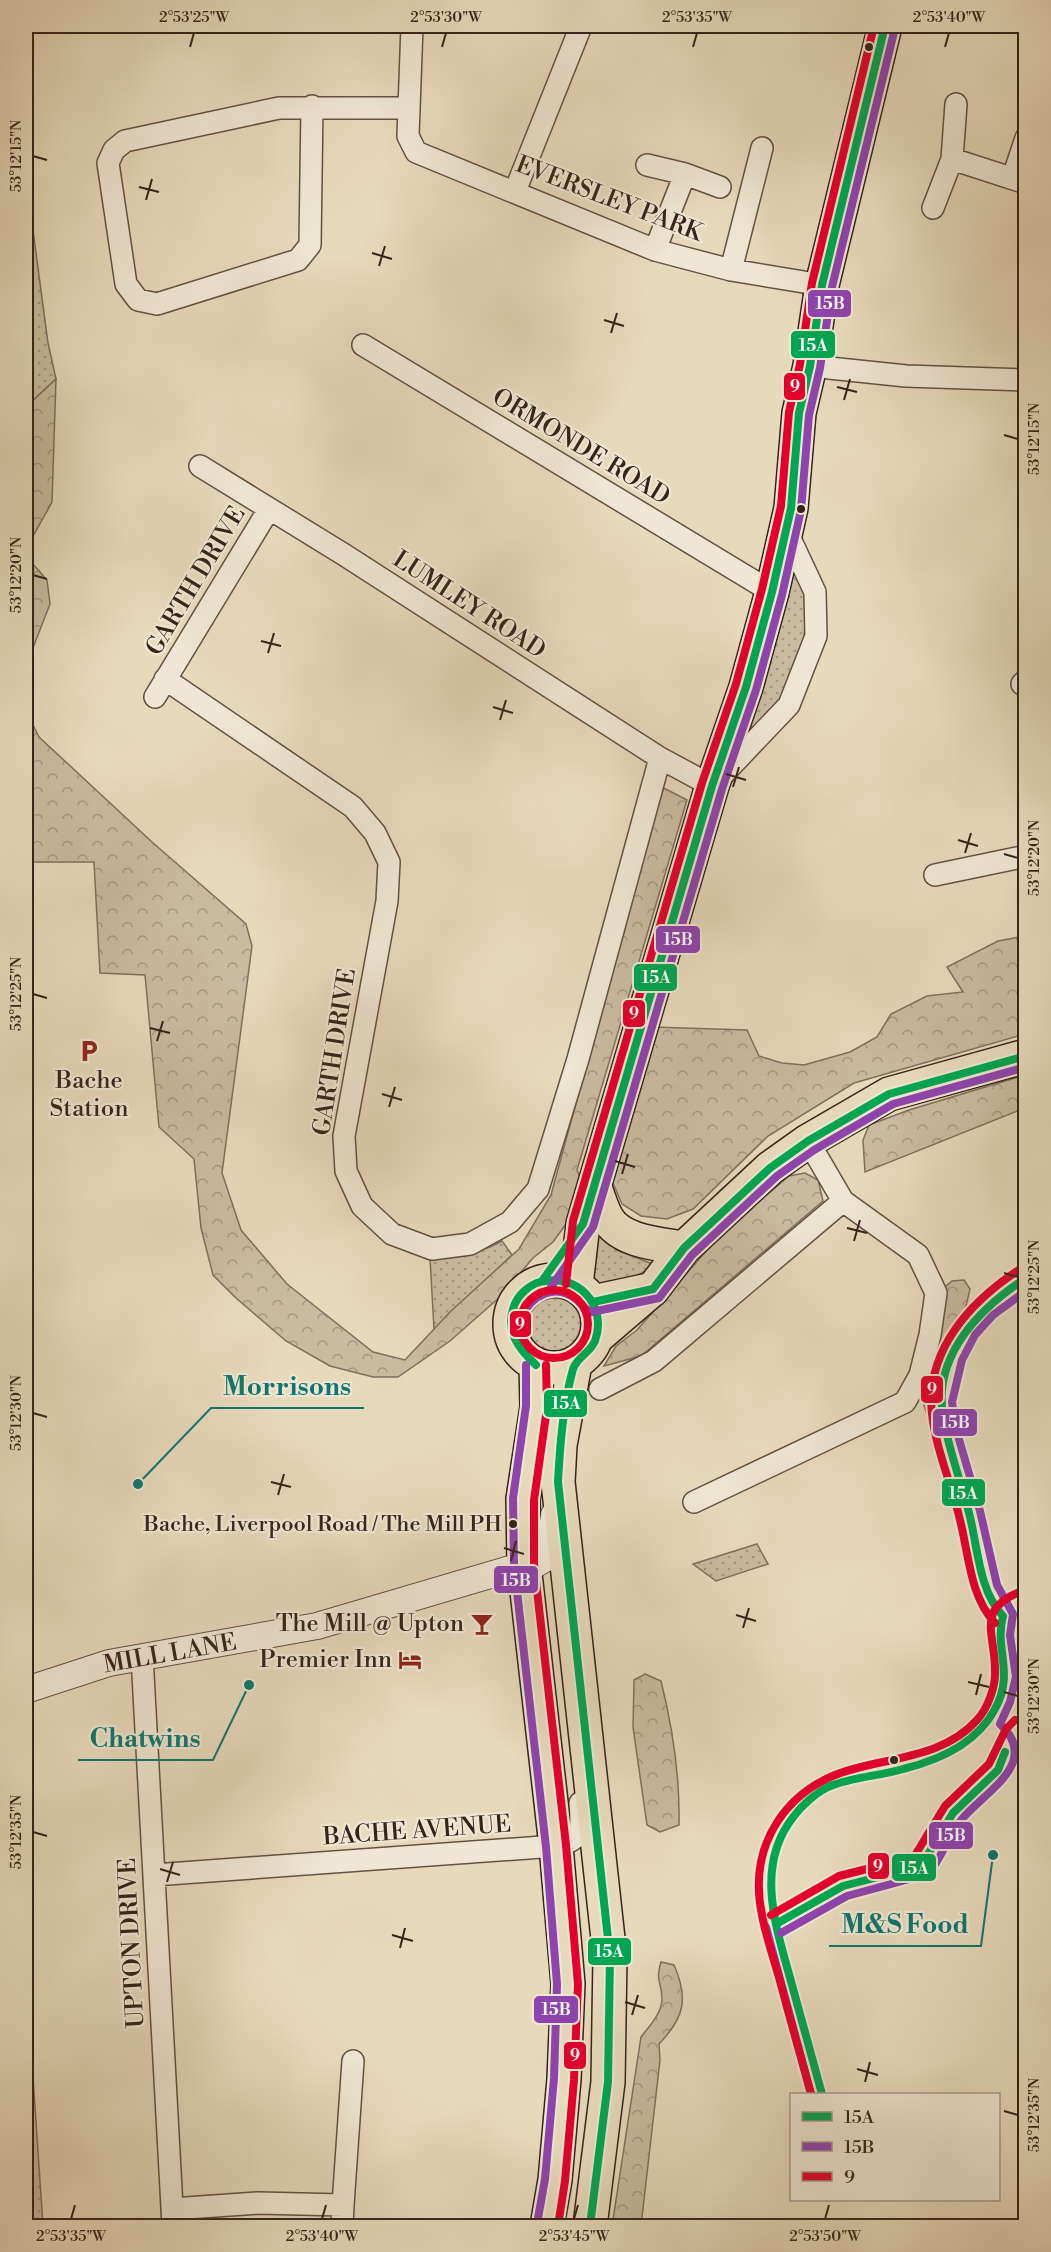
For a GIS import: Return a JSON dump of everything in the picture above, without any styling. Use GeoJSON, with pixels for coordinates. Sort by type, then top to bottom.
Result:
{"type":"FeatureCollection","features":[{"type":"Feature","properties":{"kind":"main road"},"geometry":{"type":"LineString","coordinates":[[597,1337],[598,1317],[585,1294],[584,1224],[712,786],[746,687],[772,592],[791,508],[798,413],[810,366],[822,285],[885,26]]}},
{"type":"Feature","properties":{"kind":"main road"},"geometry":{"type":"LineString","coordinates":[[584,1224],[542,1281],[520,1296],[510,1317],[510,1333],[516,1348],[536,1365],[560,1368],[574,1364],[590,1351],[597,1337],[654,1288],[684,1248],[770,1168],[808,1141],[889,1094],[1026,1056]]}},
{"type":"Feature","properties":{"kind":"main road"},"geometry":{"type":"LineString","coordinates":[[595,1188],[608,1220],[622,1231],[638,1240],[684,1248]]}},
{"type":"Feature","properties":{"kind":"main road"},"geometry":{"type":"LineString","coordinates":[[542,1281],[558,1280],[585,1294],[654,1288]]}},
{"type":"Feature","properties":{"kind":"main road"},"geometry":{"type":"LineString","coordinates":[[574,1364],[560,1445],[558,1482],[610,1957],[608,2082],[590,2226]]}},
{"type":"Feature","properties":{"kind":"main road"},"geometry":{"type":"LineString","coordinates":[[536,1365],[537,1407],[523,1499],[524,1565],[556,1846],[568,1984],[564,2079],[555,2180],[548,2226]]}},
{"type":"Feature","properties":{"kind":"street"},"geometry":{"type":"LineString","coordinates":[[312,106],[310,245],[298,260],[157,304],[138,300],[126,284],[108,163],[114,150],[125,141],[279,108],[312,106],[409,108],[412,26]]}},
{"type":"Feature","properties":{"kind":"street"},"geometry":{"type":"LineString","coordinates":[[515,191],[581,26]]}},
{"type":"Feature","properties":{"kind":"street"},"geometry":{"type":"LineString","coordinates":[[933,208],[952,159],[956,104]]}},
{"type":"Feature","properties":{"kind":"street","name":"EVERSLEY PARK"},"geometry":{"type":"LineString","coordinates":[[409,108],[408,136],[416,152],[655,249],[731,270],[822,285]]}},
{"type":"Feature","properties":{"kind":"street"},"geometry":{"type":"LineString","coordinates":[[952,159],[1019,180],[1026,138]]}},
{"type":"Feature","properties":{"kind":"street"},"geometry":{"type":"LineString","coordinates":[[731,270],[762,148]]}},
{"type":"Feature","properties":{"kind":"street"},"geometry":{"type":"LineString","coordinates":[[647,165],[685,174],[720,187]]}},
{"type":"Feature","properties":{"kind":"street"},"geometry":{"type":"LineString","coordinates":[[655,249],[685,174]]}},
{"type":"Feature","properties":{"kind":"street","name":"ORMONDE ROAD"},"geometry":{"type":"LineString","coordinates":[[363,345],[772,592]]}},
{"type":"Feature","properties":{"kind":"street"},"geometry":{"type":"LineString","coordinates":[[810,366],[906,376],[1026,380]]}},
{"type":"Feature","properties":{"kind":"street","name":"LUMLEY ROAD"},"geometry":{"type":"LineString","coordinates":[[200,466],[660,758],[712,786]]}},
{"type":"Feature","properties":{"kind":"street","name":"GARTH DRIVE"},"geometry":{"type":"LineString","coordinates":[[269,509],[160,688],[353,807],[375,833],[389,862],[387,901],[344,1136],[346,1171],[362,1206],[392,1234],[432,1249],[470,1244],[510,1222],[538,1189],[578,1059],[660,758]]}},
{"type":"Feature","properties":{"kind":"street"},"geometry":{"type":"LineString","coordinates":[[712,786],[789,705],[816,636],[815,592],[786,530]]}},
{"type":"Feature","properties":{"kind":"street"},"geometry":{"type":"LineString","coordinates":[[935,875],[1026,856]]}},
{"type":"Feature","properties":{"kind":"street"},"geometry":{"type":"LineString","coordinates":[[694,1502],[787,1460],[905,1402],[920,1375],[930,1335],[936,1293],[918,1255],[843,1201],[808,1141]]}},
{"type":"Feature","properties":{"kind":"street"},"geometry":{"type":"LineString","coordinates":[[600,1389],[654,1361],[843,1201]]}},
{"type":"Feature","properties":{"kind":"street","name":"MILL LANE"},"geometry":{"type":"LineString","coordinates":[[26,1690],[109,1663],[317,1626],[524,1565],[536,1564],[548,1557],[558,1482]]}},
{"type":"Feature","properties":{"kind":"street","name":"UPTON DRIVE"},"geometry":{"type":"LineString","coordinates":[[142,1656],[172,2218]]}},
{"type":"Feature","properties":{"kind":"street","name":"BACHE AVENUE"},"geometry":{"type":"LineString","coordinates":[[154,1875],[556,1846],[570,1843],[578,1835],[582,1824],[576,1765],[580,1698]]}},
{"type":"Feature","properties":{"kind":"street"},"geometry":{"type":"LineString","coordinates":[[342,2226],[353,2061]]}},
{"type":"Feature","properties":{"kind":"street"},"geometry":{"type":"LineString","coordinates":[[172,2218],[258,2203],[343,2205]]}},
{"type":"Feature","properties":{"kind":"green space"},"geometry":{"type":"Polygon","coordinates":[[[26,199],[29,199],[34,238],[26,239],[26,199]]]}},
{"type":"Feature","properties":{"kind":"green space"},"geometry":{"type":"Polygon","coordinates":[[[34,238],[48,343],[56,379],[26,407],[26,239],[34,238]]]}},
{"type":"Feature","properties":{"kind":"green space"},"geometry":{"type":"Polygon","coordinates":[[[56,379],[52,502],[26,549],[26,407],[56,379]]]}},
{"type":"Feature","properties":{"kind":"green space"},"geometry":{"type":"Polygon","coordinates":[[[26,556],[47,580],[50,604],[26,666],[26,556]]]}},
{"type":"Feature","properties":{"kind":"green space"},"geometry":{"type":"Polygon","coordinates":[[[791,573],[800,573],[808,594],[803,648],[787,693],[757,728],[746,726],[791,573]]]}},
{"type":"Feature","properties":{"kind":"green space"},"geometry":{"type":"Polygon","coordinates":[[[26,711],[39,737],[152,842],[246,924],[252,946],[222,1173],[241,1230],[287,1284],[373,1352],[405,1360],[451,1311],[519,1249],[551,1195],[662,787],[687,800],[577,1170],[585,1190],[574,1213],[553,1242],[533,1258],[500,1297],[450,1341],[398,1377],[373,1377],[330,1366],[286,1341],[213,1275],[201,1228],[194,1159],[159,1127],[145,975],[100,973],[94,862],[26,862],[26,711]]]}},
{"type":"Feature","properties":{"kind":"green space"},"geometry":{"type":"Polygon","coordinates":[[[1025,936],[1025,1034],[854,1083],[768,1136],[693,1209],[667,1219],[641,1216],[622,1204],[612,1181],[652,1027],[747,1030],[759,1056],[782,1063],[804,1065],[850,1052],[877,1037],[891,1014],[927,996],[963,992],[947,967],[998,941],[1025,936]]]}},
{"type":"Feature","properties":{"kind":"green space"},"geometry":{"type":"Polygon","coordinates":[[[1025,1075],[1025,1108],[865,1172],[863,1140],[869,1125],[909,1110],[1025,1075]]]}},
{"type":"Feature","properties":{"kind":"green space"},"geometry":{"type":"Polygon","coordinates":[[[805,1173],[818,1180],[823,1201],[641,1356],[604,1366],[616,1346],[637,1330],[722,1233],[789,1176],[805,1173]]]}},
{"type":"Feature","properties":{"kind":"green space"},"geometry":{"type":"Polygon","coordinates":[[[594,1230],[617,1250],[655,1265],[616,1284],[599,1286],[591,1284],[594,1230]]]}},
{"type":"Feature","properties":{"kind":"green space"},"geometry":{"type":"Polygon","coordinates":[[[502,1241],[512,1255],[434,1329],[430,1258],[467,1254],[502,1241]]]}},
{"type":"Feature","properties":{"kind":"green space"},"geometry":{"type":"Polygon","coordinates":[[[964,1280],[970,1289],[935,1439],[921,1396],[945,1287],[952,1281],[964,1280]]]}},
{"type":"Feature","properties":{"kind":"green space"},"geometry":{"type":"Polygon","coordinates":[[[550,1298],[560,1298],[570,1302],[578,1310],[582,1325],[578,1340],[570,1348],[560,1352],[550,1352],[540,1348],[532,1340],[528,1330],[528,1320],[532,1310],[540,1302],[550,1298]]]}},
{"type":"Feature","properties":{"kind":"green space"},"geometry":{"type":"Polygon","coordinates":[[[757,1544],[768,1564],[716,1581],[693,1564],[757,1544]]]}},
{"type":"Feature","properties":{"kind":"green space"},"geometry":{"type":"Polygon","coordinates":[[[645,1674],[661,1681],[677,1771],[679,1825],[660,1832],[647,1825],[633,1727],[634,1680],[645,1674]]]}},
{"type":"Feature","properties":{"kind":"green space"},"geometry":{"type":"Polygon","coordinates":[[[661,1962],[674,1965],[682,1988],[682,2008],[674,2025],[659,2044],[660,2060],[641,2226],[612,2226],[641,2037],[654,2020],[661,2004],[659,1974],[661,1962]]]}},
{"type":"Feature","properties":{"kind":"green space"},"geometry":{"type":"Polygon","coordinates":[[[26,1972],[43,2226],[26,2226],[26,1972]]]}},
{"type":"Feature","properties":{"kind":"transit line","name":"9"},"geometry":{"type":"LineString","coordinates":[[566,1284],[573,1221],[702,783],[736,684],[762,589],[781,506],[789,412],[800,364],[812,283],[874,26]]}},
{"type":"Feature","properties":{"kind":"transit line","name":"15A"},"geometry":{"type":"LineString","coordinates":[[542,1281],[583,1224],[712,786],[746,687],[772,592],[791,508],[799,413],[810,366],[822,285],[885,26]]}},
{"type":"Feature","properties":{"kind":"transit line","name":"15B"},"geometry":{"type":"LineString","coordinates":[[551,1287],[593,1227],[722,789],[756,690],[782,595],[801,510],[809,415],[820,368],[832,287],[895,28]]}},
{"type":"Feature","properties":{"kind":"transit line","name":"15A"},"geometry":{"type":"LineString","coordinates":[[593,1302],[653,1289],[684,1248],[770,1168],[808,1141],[889,1094],[1026,1056]]}},
{"type":"Feature","properties":{"kind":"transit line","name":"15B"},"geometry":{"type":"LineString","coordinates":[[521,1317],[538,1297],[553,1292],[569,1295],[592,1312],[659,1298],[692,1255],[777,1176],[814,1150],[893,1104],[1026,1067]]}},
{"type":"Feature","properties":{"kind":"transit line","name":"9"},"geometry":{"type":"LineString","coordinates":[[995,1623],[980,1601],[975,1588],[957,1507],[934,1427],[932,1391],[936,1369],[944,1348],[955,1330],[985,1296],[1020,1269]]}},
{"type":"Feature","properties":{"kind":"transit line","name":"15A"},"geometry":{"type":"LineString","coordinates":[[822,2093],[775,1920],[771,1877],[774,1856],[794,1816],[819,1793],[837,1784],[903,1769],[944,1755],[968,1741],[978,1731],[995,1709],[1001,1696],[1004,1672],[1001,1639],[1003,1616],[989,1594],[980,1569],[970,1517],[945,1428],[942,1393],[945,1372],[963,1335],[992,1304],[1026,1278]]}},
{"type":"Feature","properties":{"kind":"transit line","name":"15A"},"geometry":{"type":"LineString","coordinates":[[536,1365],[519,1345],[512,1331],[514,1306],[521,1294],[536,1283],[554,1280],[566,1282],[586,1294],[593,1304],[598,1328],[593,1345],[577,1361],[573,1369],[564,1411],[558,1482],[610,1957],[608,2082],[590,2226]]}},
{"type":"Feature","properties":{"kind":"transit line","name":"9"},"geometry":{"type":"LineString","coordinates":[[554,1290],[567,1293],[578,1300],[585,1311],[588,1324],[585,1337],[578,1348],[567,1355],[554,1358],[541,1355],[530,1348],[523,1337],[520,1324],[523,1311],[530,1300],[541,1293],[554,1290]]}},
{"type":"Feature","properties":{"kind":"transit line","name":"15B"},"geometry":{"type":"LineString","coordinates":[[781,1933],[847,1896],[928,1874],[962,1819],[995,1787],[1012,1764],[1015,1751],[1011,1738],[1000,1724],[1010,1702],[1016,1677],[1010,1635],[1013,1614],[997,1585],[980,1511],[956,1429],[952,1402],[962,1360],[975,1335],[993,1315],[1026,1291]]}},
{"type":"Feature","properties":{"kind":"transit line","name":"15B"},"geometry":{"type":"LineString","coordinates":[[526,1365],[526,1406],[513,1498],[514,1565],[546,1847],[557,1984],[554,2078],[545,2179],[537,2224]]}},
{"type":"Feature","properties":{"kind":"transit line","name":"9"},"geometry":{"type":"LineString","coordinates":[[546,1365],[547,1408],[534,1500],[534,1564],[566,1845],[578,1984],[574,2080],[565,2181],[558,2226]]}},
{"type":"Feature","properties":{"kind":"transit line","name":"9"},"geometry":{"type":"LineString","coordinates":[[811,2093],[762,1915],[759,1889],[761,1864],[767,1841],[778,1821],[793,1803],[811,1788],[832,1776],[937,1747],[965,1731],[977,1720],[993,1690],[995,1670],[991,1633],[993,1614],[1007,1598],[1022,1591]]}},
{"type":"Feature","properties":{"kind":"transit line","name":"9"},"geometry":{"type":"LineString","coordinates":[[771,1915],[839,1876],[914,1857],[945,1806],[989,1764],[1006,1729],[1015,1720]]}},
{"type":"Feature","properties":{"kind":"transit line","name":"15A"},"geometry":{"type":"LineString","coordinates":[[776,1924],[843,1886],[921,1866],[953,1813],[998,1770],[1005,1752]]}},
{"type":"Feature","properties":{"kind":"transit line","name":"15B"},"geometry":{"type":"LineString","coordinates":[[766,1927],[811,2093]]}},
{"type":"Feature","properties":{"kind":"place","name":"Bache Station"},"geometry":{"type":"Point","coordinates":[89,1051]}},
{"type":"Feature","properties":{"kind":"place","name":"Morrisons"},"geometry":{"type":"Point","coordinates":[138,1484]}},
{"type":"Feature","properties":{"kind":"place","name":"Bache, Liverpool Road / The Mill PH"},"geometry":{"type":"Point","coordinates":[513,1524]}},
{"type":"Feature","properties":{"kind":"place","name":"The Mill @ Upton"},"geometry":{"type":"Point","coordinates":[482,1624]}},
{"type":"Feature","properties":{"kind":"place","name":"Premier Inn"},"geometry":{"type":"Point","coordinates":[410,1660]}},
{"type":"Feature","properties":{"kind":"place","name":"Chatwins"},"geometry":{"type":"Point","coordinates":[249,1685]}},
{"type":"Feature","properties":{"kind":"place","name":"M&S Food"},"geometry":{"type":"Point","coordinates":[993,1855]}}]}
